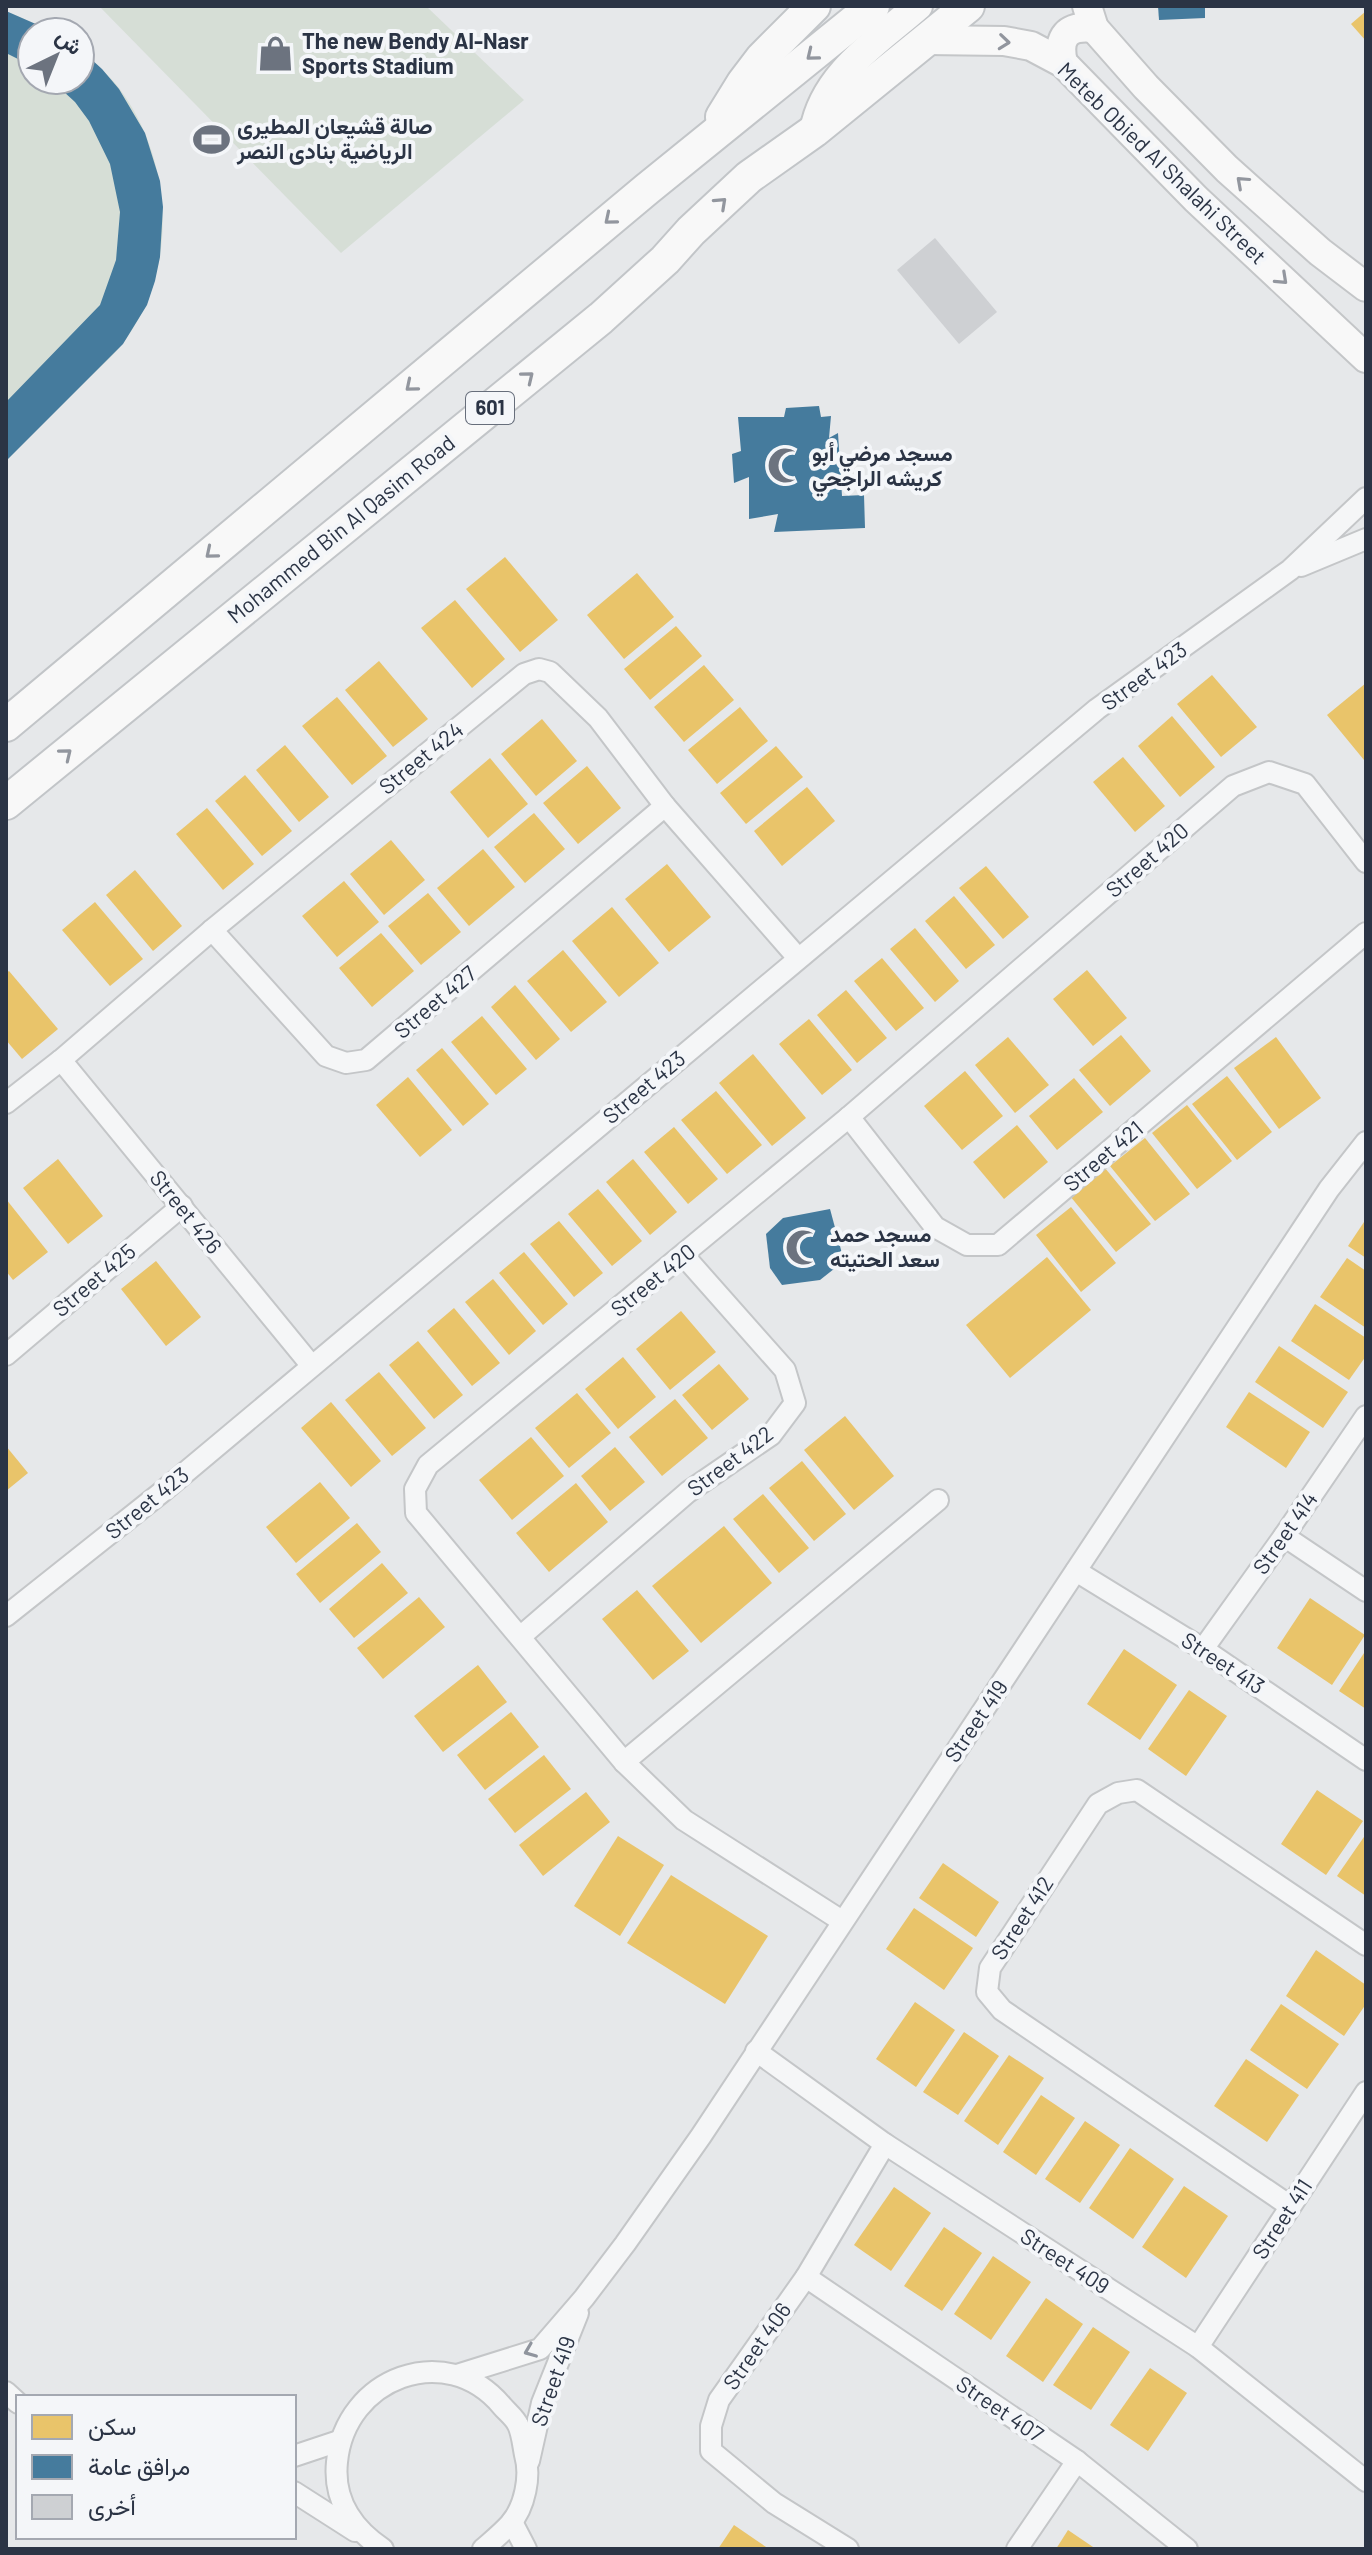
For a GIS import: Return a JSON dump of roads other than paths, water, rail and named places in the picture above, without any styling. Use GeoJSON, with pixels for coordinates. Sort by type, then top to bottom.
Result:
{"type":"FeatureCollection","features":[{"type":"Feature","properties":{"kind":"main road"},"geometry":{"type":"LineString","coordinates":[[712,136],[743,83],[762,58],[814,6]]}},
{"type":"Feature","properties":{"kind":"main road"},"geometry":{"type":"LineString","coordinates":[[6,725],[712,136],[873,6]]}},
{"type":"Feature","properties":{"kind":"main road","name":"Mohammed Bin Al Qasim Road"},"geometry":{"type":"LineString","coordinates":[[6,803],[568,345],[654,270],[739,186],[814,131],[968,6]]}},
{"type":"Feature","properties":{"kind":"street"},"geometry":{"type":"LineString","coordinates":[[814,131],[821,104],[835,80],[918,6]]}},
{"type":"Feature","properties":{"kind":"street"},"geometry":{"type":"LineString","coordinates":[[1063,63],[1059,48],[1066,34],[1090,17]]}},
{"type":"Feature","properties":{"kind":"street","name":"Meteb Obied Al Shalahi Street"},"geometry":{"type":"LineString","coordinates":[[1090,17],[1146,87],[1227,169],[1320,252],[1366,287]]}},
{"type":"Feature","properties":{"kind":"street","name":"Meteb Obied Al Shalahi Street"},"geometry":{"type":"LineString","coordinates":[[926,40],[1004,41],[1031,46],[1063,63],[1196,199],[1366,358]]}},
{"type":"Feature","properties":{"kind":"street","name":"Street 423"},"geometry":{"type":"LineString","coordinates":[[6,1616],[162,1492],[1097,709],[1290,570],[1366,498]]}},
{"type":"Feature","properties":{"kind":"street","name":"Street 423"},"geometry":{"type":"LineString","coordinates":[[1290,570],[1366,539]]}},
{"type":"Feature","properties":{"kind":"street","name":"Street 424"},"geometry":{"type":"LineString","coordinates":[[6,1103],[524,674],[539,669],[550,672],[598,718],[665,806],[798,958]]}},
{"type":"Feature","properties":{"kind":"street","name":"Street 420"},"geometry":{"type":"LineString","coordinates":[[842,1921],[684,1820],[624,1762],[416,1513],[415,1489],[428,1465],[849,1117],[1233,786],[1269,772],[1305,784],[1366,862]]}},
{"type":"Feature","properties":{"kind":"street","name":"Street 427"},"geometry":{"type":"LineString","coordinates":[[212,930],[326,1056],[346,1063],[366,1060],[665,806]]}},
{"type":"Feature","properties":{"kind":"street","name":"Street 421"},"geometry":{"type":"LineString","coordinates":[[849,1117],[935,1227],[967,1245],[998,1245],[1366,933]]}},
{"type":"Feature","properties":{"kind":"street","name":"Street 426"},"geometry":{"type":"LineString","coordinates":[[61,1060],[311,1365]]}},
{"type":"Feature","properties":{"kind":"street","name":"Street 419"},"geometry":{"type":"LineString","coordinates":[[457,2375],[540,2349],[625,2244],[701,2136],[1329,1189],[1366,1142]]}},
{"type":"Feature","properties":{"kind":"street","name":"Street 425"},"geometry":{"type":"LineString","coordinates":[[6,1355],[182,1206]]}},
{"type":"Feature","properties":{"kind":"street","name":"Street 422"},"geometry":{"type":"LineString","coordinates":[[520,1637],[688,1492],[771,1435],[795,1403],[785,1370],[684,1256]]}},
{"type":"Feature","properties":{"kind":"street","name":"Street 414"},"geometry":{"type":"LineString","coordinates":[[1203,1649],[1366,1416]]}},
{"type":"Feature","properties":{"kind":"street"},"geometry":{"type":"LineString","coordinates":[[624,1762],[938,1500]]}},
{"type":"Feature","properties":{"kind":"street"},"geometry":{"type":"LineString","coordinates":[[1284,1536],[1366,1591]]}},
{"type":"Feature","properties":{"kind":"street","name":"Street 413"},"geometry":{"type":"LineString","coordinates":[[1076,1571],[1203,1649],[1366,1760]]}},
{"type":"Feature","properties":{"kind":"street","name":"Street 412"},"geometry":{"type":"LineString","coordinates":[[1290,2206],[1002,2010],[987,1992],[990,1968],[1098,1804],[1118,1793],[1137,1790],[1366,1945]]}},
{"type":"Feature","properties":{"kind":"street","name":"Street 409"},"geometry":{"type":"LineString","coordinates":[[756,2051],[885,2144],[1198,2347],[1366,2481]]}},
{"type":"Feature","properties":{"kind":"street","name":"Street 411"},"geometry":{"type":"LineString","coordinates":[[1198,2347],[1366,2092]]}},
{"type":"Feature","properties":{"kind":"street","name":"Street 406"},"geometry":{"type":"LineString","coordinates":[[848,2549],[774,2503],[711,2451],[711,2426],[719,2400],[806,2277],[885,2144]]}},
{"type":"Feature","properties":{"kind":"street","name":"Street 407"},"geometry":{"type":"LineString","coordinates":[[806,2277],[1077,2461],[1187,2549]]}},
{"type":"Feature","properties":{"kind":"street","name":"Street 419"},"geometry":{"type":"LineString","coordinates":[[512,2522],[524,2496],[542,2403],[584,2298]]}},
{"type":"Feature","properties":{"kind":"street"},"geometry":{"type":"LineString","coordinates":[[364,2536],[344,2508],[335,2475],[339,2441],[356,2408],[384,2384],[419,2372],[457,2375],[490,2391],[518,2424],[528,2466]]}},
{"type":"Feature","properties":{"kind":"street"},"geometry":{"type":"LineString","coordinates":[[296,2455],[339,2441]]}},
{"type":"Feature","properties":{"kind":"street"},"geometry":{"type":"LineString","coordinates":[[1017,2549],[1077,2461]]}},
{"type":"Feature","properties":{"kind":"street"},"geometry":{"type":"LineString","coordinates":[[296,2493],[383,2549]]}},
{"type":"Feature","properties":{"kind":"street"},"geometry":{"type":"LineString","coordinates":[[483,2549],[512,2522],[526,2549]]}},
{"type":"Feature","properties":{"kind":"place","name":"The new Bendy Al-Nasr Sports Stadium"},"geometry":{"type":"Point","coordinates":[276,54]}},
{"type":"Feature","properties":{"kind":"place","name":"صالة قشيعان المطيرى الرياضية بنادى النصر"},"geometry":{"type":"Point","coordinates":[211,139]}},
{"type":"Feature","properties":{"kind":"place","name":"مسجد مرضي أبو كريشه الراجحي"},"geometry":{"type":"Point","coordinates":[786,466]}},
{"type":"Feature","properties":{"kind":"place","name":"مسجد حمد سعد الحتيته"},"geometry":{"type":"Point","coordinates":[804,1247]}}]}
